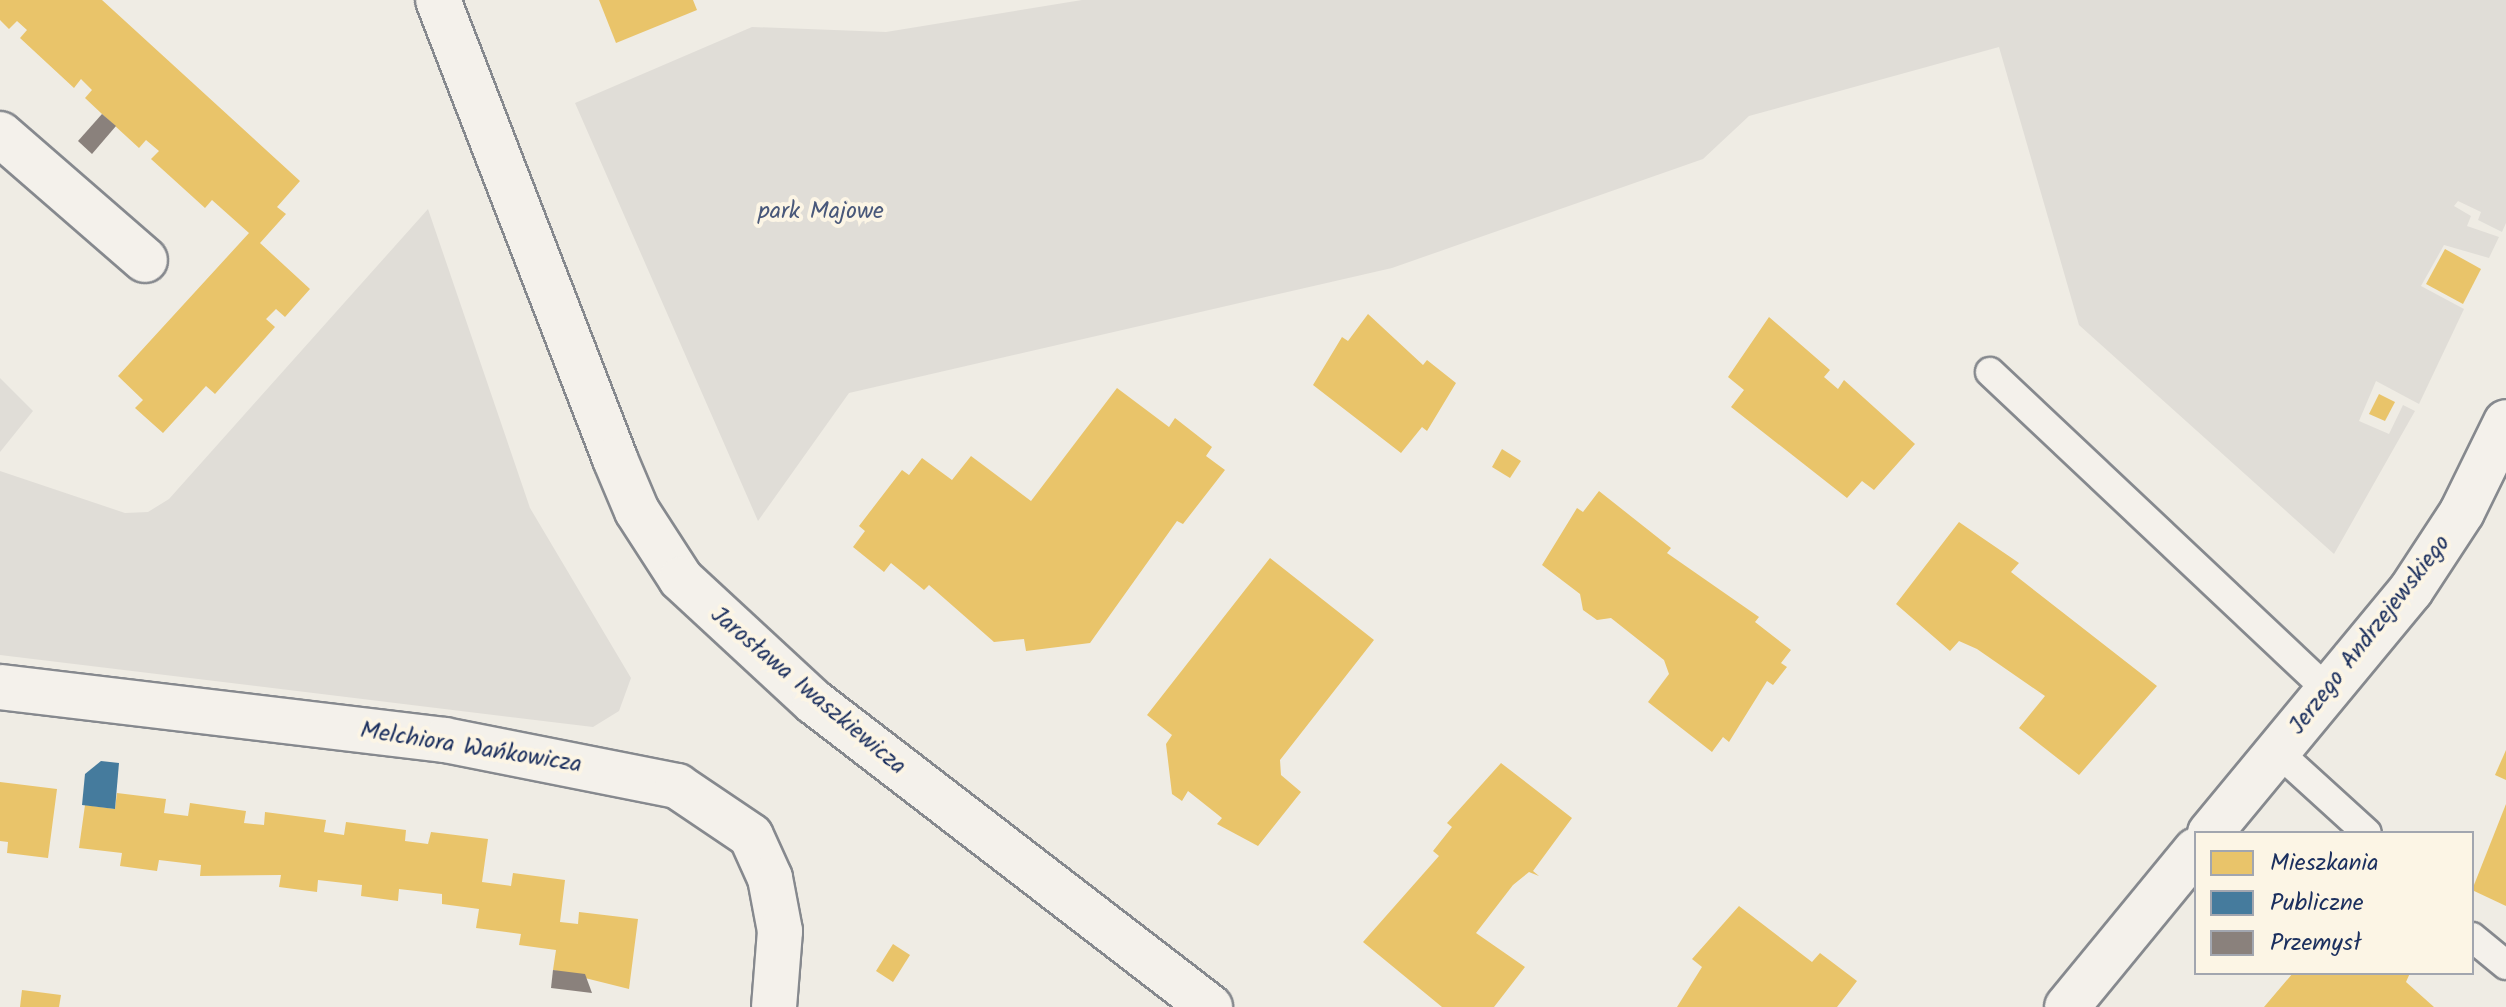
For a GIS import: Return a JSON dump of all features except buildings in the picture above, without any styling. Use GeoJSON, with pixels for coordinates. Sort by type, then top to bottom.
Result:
{"type":"FeatureCollection","features":[{"type":"Feature","properties":{"kind":"street","name":"Jarosława Iwaszkiewicza"},"geometry":{"type":"LineString","coordinates":[[438,0],[621,472],[681,579],[814,702],[1210,1007]]}},
{"type":"Feature","properties":{"kind":"street"},"geometry":{"type":"LineString","coordinates":[[0,134],[145,260]]}},
{"type":"Feature","properties":{"kind":"street","name":"Jerzego Andrzejewskiego"},"geometry":{"type":"LineString","coordinates":[[2212,831],[2329,691],[2438,552],[2506,422]]}},
{"type":"Feature","properties":{"kind":"street","name":"Melchiora Wańkowicza"},"geometry":{"type":"LineString","coordinates":[[0,687],[445,740],[677,786],[751,836],[764,864],[780,931],[774,1007]]}},
{"type":"Feature","properties":{"kind":"street"},"geometry":{"type":"LineString","coordinates":[[2067,1007],[2194,852]]}},
{"type":"Feature","properties":{"kind":"lane"},"geometry":{"type":"LineString","coordinates":[[1990,372],[2329,691]]}},
{"type":"Feature","properties":{"kind":"lane"},"geometry":{"type":"LineString","coordinates":[[2278,752],[2365,831]]}},
{"type":"Feature","properties":{"kind":"lane"},"geometry":{"type":"LineString","coordinates":[[2474,939],[2506,965]]}},
{"type":"Feature","properties":{"kind":"green space","name":"park Majowe"},"geometry":{"type":"Polygon","coordinates":[[[1082,0],[2506,0],[2506,223],[2502,232],[2478,220],[2481,212],[2458,201],[2454,206],[2471,216],[2467,226],[2499,237],[2489,258],[2444,245],[2421,286],[2464,309],[2419,404],[2376,381],[2359,421],[2389,434],[2403,405],[2415,411],[2334,554],[2079,325],[1999,47],[1749,116],[1703,159],[1392,268],[849,393],[758,521],[575,103],[752,27],[886,32],[1082,0]]]}},
{"type":"Feature","properties":{"kind":"green space"},"geometry":{"type":"Polygon","coordinates":[[[428,209],[530,508],[631,678],[619,711],[593,727],[0,655],[0,471],[125,513],[148,512],[169,499],[428,209]]]}},
{"type":"Feature","properties":{"kind":"green space"},"geometry":{"type":"Polygon","coordinates":[[[0,378],[33,411],[0,452],[0,378]]]}}]}
